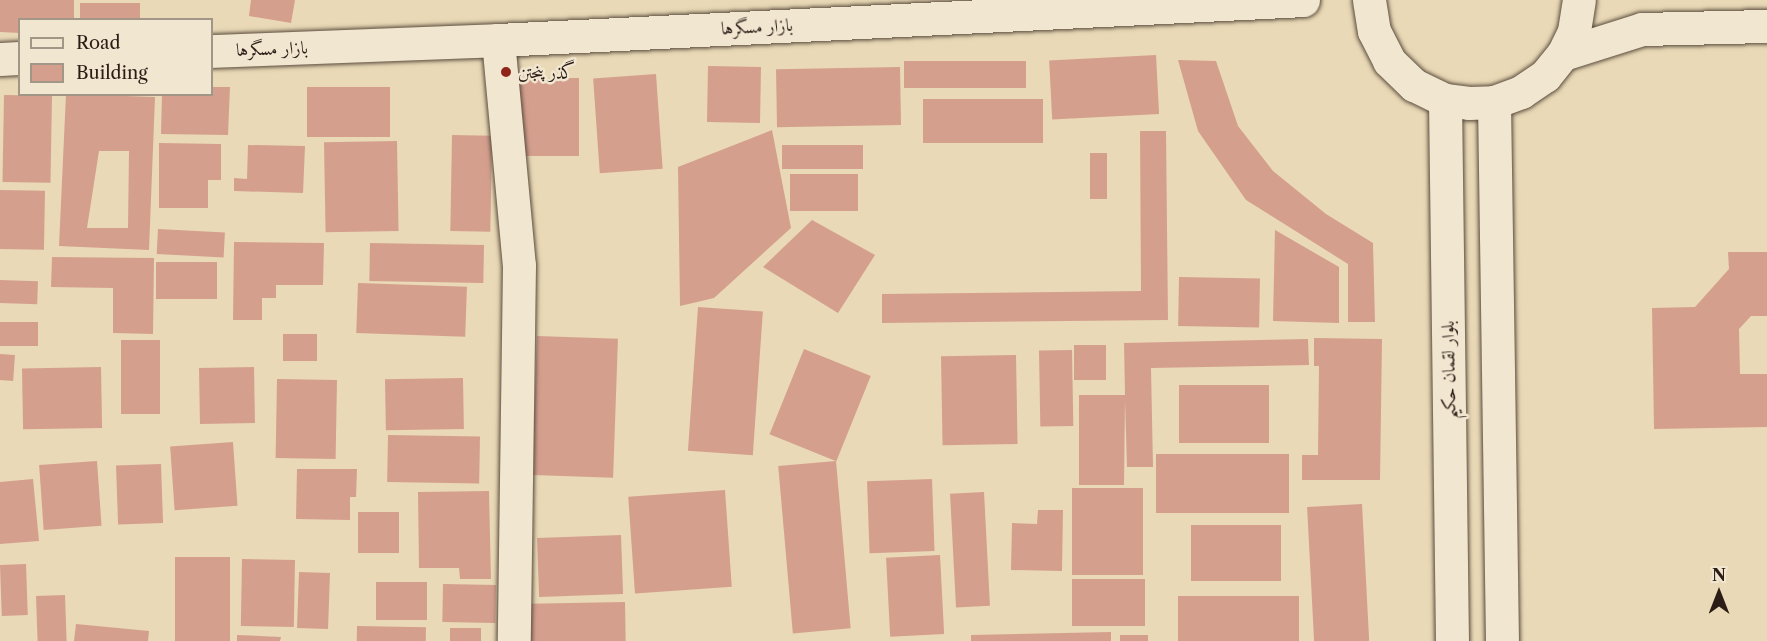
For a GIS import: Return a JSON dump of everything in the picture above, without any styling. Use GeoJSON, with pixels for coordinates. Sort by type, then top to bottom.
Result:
{"type":"FeatureCollection","features":[{"type":"Feature","properties":{"kind":"street","name":"بازار مسگرها"},"geometry":{"type":"LineString","coordinates":[[213,51],[498,40],[1303,0]]}},
{"type":"Feature","properties":{"kind":"street"},"geometry":{"type":"LineString","coordinates":[[1369,0],[1374,31],[1389,61],[1414,85],[1445,100],[1469,104],[1494,102],[1521,92],[1537,82],[1563,54],[1574,31],[1579,0]]}},
{"type":"Feature","properties":{"kind":"street"},"geometry":{"type":"LineString","coordinates":[[1563,54],[1642,29],[1767,26]]}},
{"type":"Feature","properties":{"kind":"street"},"geometry":{"type":"LineString","coordinates":[[498,40],[519,265],[514,641]]}},
{"type":"Feature","properties":{"kind":"street"},"geometry":{"type":"LineString","coordinates":[[0,59],[18,58]]}},
{"type":"Feature","properties":{"kind":"street","name":"بلوار لقمان حکیم"},"geometry":{"type":"LineString","coordinates":[[1445,100],[1452,641]]}},
{"type":"Feature","properties":{"kind":"street"},"geometry":{"type":"LineString","coordinates":[[1494,102],[1502,641]]}},
{"type":"Feature","properties":{"kind":"building"},"geometry":{"type":"Polygon","coordinates":[[[0,0],[74,0],[74,18],[18,18],[18,33],[0,32],[0,0]]]}},
{"type":"Feature","properties":{"kind":"building"},"geometry":{"type":"Polygon","coordinates":[[[251,0],[295,0],[291,23],[249,16],[251,0]]]}},
{"type":"Feature","properties":{"kind":"building"},"geometry":{"type":"Polygon","coordinates":[[[80,3],[140,3],[140,18],[80,18],[80,3]]]}},
{"type":"Feature","properties":{"kind":"building"},"geometry":{"type":"Polygon","coordinates":[[[1156,55],[1159,114],[1052,120],[1049,61],[1156,55]]]}},
{"type":"Feature","properties":{"kind":"building"},"geometry":{"type":"Polygon","coordinates":[[[1178,60],[1216,61],[1238,126],[1273,171],[1326,214],[1373,243],[1375,322],[1348,322],[1348,264],[1246,200],[1198,131],[1178,60]]]}},
{"type":"Feature","properties":{"kind":"building"},"geometry":{"type":"Polygon","coordinates":[[[904,61],[1026,61],[1026,88],[904,88],[904,61]]]}},
{"type":"Feature","properties":{"kind":"building"},"geometry":{"type":"Polygon","coordinates":[[[708,66],[761,67],[760,123],[707,122],[708,66]]]}},
{"type":"Feature","properties":{"kind":"building"},"geometry":{"type":"Polygon","coordinates":[[[900,67],[901,125],[777,127],[776,69],[900,67]]]}},
{"type":"Feature","properties":{"kind":"building"},"geometry":{"type":"Polygon","coordinates":[[[656,74],[663,169],[600,173],[593,78],[656,74]]]}},
{"type":"Feature","properties":{"kind":"building"},"geometry":{"type":"Polygon","coordinates":[[[519,78],[579,78],[579,156],[519,156],[519,78]]]}},
{"type":"Feature","properties":{"kind":"building"},"geometry":{"type":"Polygon","coordinates":[[[213,87],[230,87],[228,135],[161,134],[162,96],[213,96],[213,87]]]}},
{"type":"Feature","properties":{"kind":"building"},"geometry":{"type":"Polygon","coordinates":[[[307,87],[390,87],[390,137],[307,137],[307,87]]]}},
{"type":"Feature","properties":{"kind":"building"},"geometry":{"type":"Polygon","coordinates":[[[4,95],[52,96],[50,183],[2,182],[4,95]]]}},
{"type":"Feature","properties":{"kind":"building"},"geometry":{"type":"Polygon","coordinates":[[[66,96],[155,97],[149,250],[59,246],[66,96]],[[99,151],[87,228],[128,228],[129,151],[99,151]]]}},
{"type":"Feature","properties":{"kind":"building"},"geometry":{"type":"Polygon","coordinates":[[[923,99],[1043,99],[1043,143],[923,143],[923,99]]]}},
{"type":"Feature","properties":{"kind":"building"},"geometry":{"type":"Polygon","coordinates":[[[772,130],[791,228],[714,298],[680,306],[678,167],[772,130]]]}},
{"type":"Feature","properties":{"kind":"building"},"geometry":{"type":"Polygon","coordinates":[[[1140,131],[1166,131],[1168,320],[882,323],[882,294],[1141,291],[1140,131]]]}},
{"type":"Feature","properties":{"kind":"building"},"geometry":{"type":"Polygon","coordinates":[[[452,135],[492,136],[490,232],[450,231],[452,135]]]}},
{"type":"Feature","properties":{"kind":"building"},"geometry":{"type":"Polygon","coordinates":[[[397,141],[399,231],[326,232],[324,142],[397,141]]]}},
{"type":"Feature","properties":{"kind":"building"},"geometry":{"type":"Polygon","coordinates":[[[159,143],[221,144],[221,180],[208,180],[208,208],[159,208],[159,143]]]}},
{"type":"Feature","properties":{"kind":"building"},"geometry":{"type":"Polygon","coordinates":[[[248,145],[305,146],[303,193],[234,191],[234,178],[247,179],[248,145]]]}},
{"type":"Feature","properties":{"kind":"building"},"geometry":{"type":"Polygon","coordinates":[[[782,145],[863,145],[863,169],[782,169],[782,145]]]}},
{"type":"Feature","properties":{"kind":"building"},"geometry":{"type":"Polygon","coordinates":[[[1090,153],[1107,153],[1107,199],[1090,199],[1090,153]]]}},
{"type":"Feature","properties":{"kind":"building"},"geometry":{"type":"Polygon","coordinates":[[[790,174],[858,174],[858,211],[790,211],[790,174]]]}},
{"type":"Feature","properties":{"kind":"building"},"geometry":{"type":"Polygon","coordinates":[[[0,190],[45,191],[44,250],[0,249],[0,190]]]}},
{"type":"Feature","properties":{"kind":"building"},"geometry":{"type":"Polygon","coordinates":[[[812,220],[875,255],[838,313],[763,267],[812,220]]]}},
{"type":"Feature","properties":{"kind":"building"},"geometry":{"type":"Polygon","coordinates":[[[158,229],[225,233],[224,257],[157,254],[158,229]]]}},
{"type":"Feature","properties":{"kind":"building"},"geometry":{"type":"Polygon","coordinates":[[[1275,230],[1339,267],[1339,323],[1273,321],[1275,230]]]}},
{"type":"Feature","properties":{"kind":"building"},"geometry":{"type":"Polygon","coordinates":[[[234,242],[324,243],[323,285],[276,285],[276,298],[262,298],[262,320],[233,320],[234,242]]]}},
{"type":"Feature","properties":{"kind":"building"},"geometry":{"type":"Polygon","coordinates":[[[370,243],[484,245],[483,283],[369,281],[370,243]]]}},
{"type":"Feature","properties":{"kind":"building"},"geometry":{"type":"Polygon","coordinates":[[[1728,252],[1767,252],[1767,316],[1751,316],[1739,329],[1740,374],[1767,374],[1767,427],[1654,429],[1652,308],[1695,307],[1729,269],[1728,252]]]}},
{"type":"Feature","properties":{"kind":"building"},"geometry":{"type":"Polygon","coordinates":[[[52,257],[154,258],[153,334],[113,333],[113,288],[51,287],[52,257]]]}},
{"type":"Feature","properties":{"kind":"building"},"geometry":{"type":"Polygon","coordinates":[[[156,262],[217,262],[217,299],[156,299],[156,262]]]}},
{"type":"Feature","properties":{"kind":"building"},"geometry":{"type":"Polygon","coordinates":[[[1179,277],[1260,278],[1259,327],[1178,326],[1179,277]]]}},
{"type":"Feature","properties":{"kind":"building"},"geometry":{"type":"Polygon","coordinates":[[[0,280],[38,281],[37,304],[0,303],[0,280]]]}},
{"type":"Feature","properties":{"kind":"building"},"geometry":{"type":"Polygon","coordinates":[[[358,283],[467,287],[465,337],[356,333],[358,283]]]}},
{"type":"Feature","properties":{"kind":"building"},"geometry":{"type":"Polygon","coordinates":[[[698,307],[763,312],[753,455],[688,451],[698,307]]]}},
{"type":"Feature","properties":{"kind":"building"},"geometry":{"type":"Polygon","coordinates":[[[0,322],[38,322],[38,346],[0,346],[0,322]]]}},
{"type":"Feature","properties":{"kind":"building"},"geometry":{"type":"Polygon","coordinates":[[[283,334],[317,334],[317,361],[283,361],[283,334]]]}},
{"type":"Feature","properties":{"kind":"building"},"geometry":{"type":"Polygon","coordinates":[[[537,336],[618,339],[613,478],[532,475],[537,336]]]}},
{"type":"Feature","properties":{"kind":"building"},"geometry":{"type":"Polygon","coordinates":[[[1314,338],[1382,339],[1380,480],[1302,480],[1302,455],[1318,455],[1319,366],[1314,366],[1314,338]]]}},
{"type":"Feature","properties":{"kind":"building"},"geometry":{"type":"Polygon","coordinates":[[[1308,339],[1309,365],[1151,368],[1153,467],[1127,467],[1125,400],[1124,485],[1079,485],[1079,395],[1125,395],[1124,343],[1308,339]]]}},
{"type":"Feature","properties":{"kind":"building"},"geometry":{"type":"Polygon","coordinates":[[[121,340],[160,340],[160,414],[121,414],[121,340]]]}},
{"type":"Feature","properties":{"kind":"building"},"geometry":{"type":"Polygon","coordinates":[[[1074,345],[1106,345],[1106,380],[1074,380],[1074,345]]]}},
{"type":"Feature","properties":{"kind":"building"},"geometry":{"type":"Polygon","coordinates":[[[804,349],[871,376],[836,461],[770,434],[804,349]]]}},
{"type":"Feature","properties":{"kind":"building"},"geometry":{"type":"Polygon","coordinates":[[[1072,350],[1073,426],[1040,427],[1039,351],[1072,350]]]}},
{"type":"Feature","properties":{"kind":"building"},"geometry":{"type":"Polygon","coordinates":[[[0,354],[15,355],[13,381],[0,380],[0,354]]]}},
{"type":"Feature","properties":{"kind":"building"},"geometry":{"type":"Polygon","coordinates":[[[1016,355],[1018,444],[943,445],[941,356],[1016,355]]]}},
{"type":"Feature","properties":{"kind":"building"},"geometry":{"type":"Polygon","coordinates":[[[101,367],[102,428],[23,429],[22,368],[101,367]]]}},
{"type":"Feature","properties":{"kind":"building"},"geometry":{"type":"Polygon","coordinates":[[[254,367],[255,423],[200,424],[199,368],[254,367]]]}},
{"type":"Feature","properties":{"kind":"building"},"geometry":{"type":"Polygon","coordinates":[[[463,378],[464,429],[386,430],[385,379],[463,378]]]}},
{"type":"Feature","properties":{"kind":"building"},"geometry":{"type":"Polygon","coordinates":[[[277,379],[337,380],[336,459],[276,458],[277,379]]]}},
{"type":"Feature","properties":{"kind":"building"},"geometry":{"type":"Polygon","coordinates":[[[1179,385],[1269,385],[1269,443],[1179,443],[1179,385]]]}},
{"type":"Feature","properties":{"kind":"building"},"geometry":{"type":"Polygon","coordinates":[[[388,435],[480,437],[479,484],[387,482],[388,435]]]}},
{"type":"Feature","properties":{"kind":"building"},"geometry":{"type":"Polygon","coordinates":[[[233,442],[237,506],[175,510],[170,446],[233,442]]]}},
{"type":"Feature","properties":{"kind":"building"},"geometry":{"type":"Polygon","coordinates":[[[1156,454],[1289,454],[1289,513],[1156,513],[1156,454]]]}},
{"type":"Feature","properties":{"kind":"building"},"geometry":{"type":"Polygon","coordinates":[[[97,461],[102,526],[44,530],[39,465],[97,461]]]}},
{"type":"Feature","properties":{"kind":"building"},"geometry":{"type":"Polygon","coordinates":[[[836,461],[851,628],[793,633],[778,466],[836,461]]]}},
{"type":"Feature","properties":{"kind":"building"},"geometry":{"type":"Polygon","coordinates":[[[161,464],[163,523],[118,525],[116,466],[161,464]]]}},
{"type":"Feature","properties":{"kind":"building"},"geometry":{"type":"Polygon","coordinates":[[[297,469],[357,469],[356,497],[350,497],[350,520],[296,519],[297,469]]]}},
{"type":"Feature","properties":{"kind":"building"},"geometry":{"type":"Polygon","coordinates":[[[33,479],[39,541],[0,544],[0,482],[33,479]]]}},
{"type":"Feature","properties":{"kind":"building"},"geometry":{"type":"Polygon","coordinates":[[[932,479],[935,551],[870,553],[867,481],[932,479]]]}},
{"type":"Feature","properties":{"kind":"building"},"geometry":{"type":"Polygon","coordinates":[[[1072,488],[1143,488],[1143,575],[1072,575],[1072,488]]]}},
{"type":"Feature","properties":{"kind":"building"},"geometry":{"type":"Polygon","coordinates":[[[725,490],[732,587],[635,594],[628,497],[725,490]]]}},
{"type":"Feature","properties":{"kind":"building"},"geometry":{"type":"Polygon","coordinates":[[[489,491],[491,579],[460,579],[459,568],[419,568],[418,492],[489,491]]]}},
{"type":"Feature","properties":{"kind":"building"},"geometry":{"type":"Polygon","coordinates":[[[984,492],[990,606],[956,608],[950,494],[984,492]]]}},
{"type":"Feature","properties":{"kind":"building"},"geometry":{"type":"Polygon","coordinates":[[[1362,504],[1369,641],[1314,641],[1307,507],[1362,504]]]}},
{"type":"Feature","properties":{"kind":"building"},"geometry":{"type":"Polygon","coordinates":[[[1038,510],[1063,510],[1062,571],[1011,570],[1012,523],[1037,524],[1038,510]]]}},
{"type":"Feature","properties":{"kind":"building"},"geometry":{"type":"Polygon","coordinates":[[[358,512],[399,512],[399,553],[358,553],[358,512]]]}},
{"type":"Feature","properties":{"kind":"building"},"geometry":{"type":"Polygon","coordinates":[[[1191,525],[1281,525],[1281,581],[1191,581],[1191,525]]]}},
{"type":"Feature","properties":{"kind":"building"},"geometry":{"type":"Polygon","coordinates":[[[621,535],[623,594],[539,597],[537,538],[621,535]]]}},
{"type":"Feature","properties":{"kind":"building"},"geometry":{"type":"Polygon","coordinates":[[[940,555],[944,634],[890,637],[886,558],[940,555]]]}},
{"type":"Feature","properties":{"kind":"building"},"geometry":{"type":"Polygon","coordinates":[[[175,557],[230,557],[230,641],[175,641],[175,557]]]}},
{"type":"Feature","properties":{"kind":"building"},"geometry":{"type":"Polygon","coordinates":[[[242,559],[295,560],[294,627],[241,626],[242,559]]]}},
{"type":"Feature","properties":{"kind":"building"},"geometry":{"type":"Polygon","coordinates":[[[26,564],[28,615],[2,616],[0,565],[26,564]]]}},
{"type":"Feature","properties":{"kind":"building"},"geometry":{"type":"Polygon","coordinates":[[[299,572],[330,573],[328,629],[297,628],[299,572]]]}},
{"type":"Feature","properties":{"kind":"building"},"geometry":{"type":"Polygon","coordinates":[[[1072,579],[1145,579],[1145,626],[1072,626],[1072,579]]]}},
{"type":"Feature","properties":{"kind":"building"},"geometry":{"type":"Polygon","coordinates":[[[376,582],[427,582],[427,620],[376,620],[376,582]]]}},
{"type":"Feature","properties":{"kind":"building"},"geometry":{"type":"Polygon","coordinates":[[[443,584],[496,585],[495,623],[442,622],[443,584]]]}},
{"type":"Feature","properties":{"kind":"building"},"geometry":{"type":"Polygon","coordinates":[[[65,595],[67,641],[38,641],[36,596],[65,595]]]}},
{"type":"Feature","properties":{"kind":"building"},"geometry":{"type":"Polygon","coordinates":[[[1178,596],[1299,596],[1299,641],[1178,641],[1178,596]]]}},
{"type":"Feature","properties":{"kind":"building"},"geometry":{"type":"Polygon","coordinates":[[[625,602],[626,641],[531,641],[530,604],[625,602]]]}},
{"type":"Feature","properties":{"kind":"building"},"geometry":{"type":"Polygon","coordinates":[[[76,624],[149,631],[148,641],[74,641],[76,624]]]}},
{"type":"Feature","properties":{"kind":"building"},"geometry":{"type":"Polygon","coordinates":[[[357,626],[426,627],[426,641],[357,641],[357,626]]]}},
{"type":"Feature","properties":{"kind":"building"},"geometry":{"type":"Polygon","coordinates":[[[450,628],[481,628],[481,641],[450,641],[450,628]]]}},
{"type":"Feature","properties":{"kind":"building"},"geometry":{"type":"Polygon","coordinates":[[[1111,632],[1111,641],[971,641],[971,635],[1111,632]]]}},
{"type":"Feature","properties":{"kind":"building"},"geometry":{"type":"Polygon","coordinates":[[[237,635],[281,637],[280,641],[237,641],[237,635]]]}},
{"type":"Feature","properties":{"kind":"building"},"geometry":{"type":"Polygon","coordinates":[[[1120,635],[1148,635],[1148,641],[1120,641],[1120,635]]]}},
{"type":"Feature","properties":{"kind":"place","name":"گذر پنجتن"},"geometry":{"type":"Point","coordinates":[506,72]}}]}
